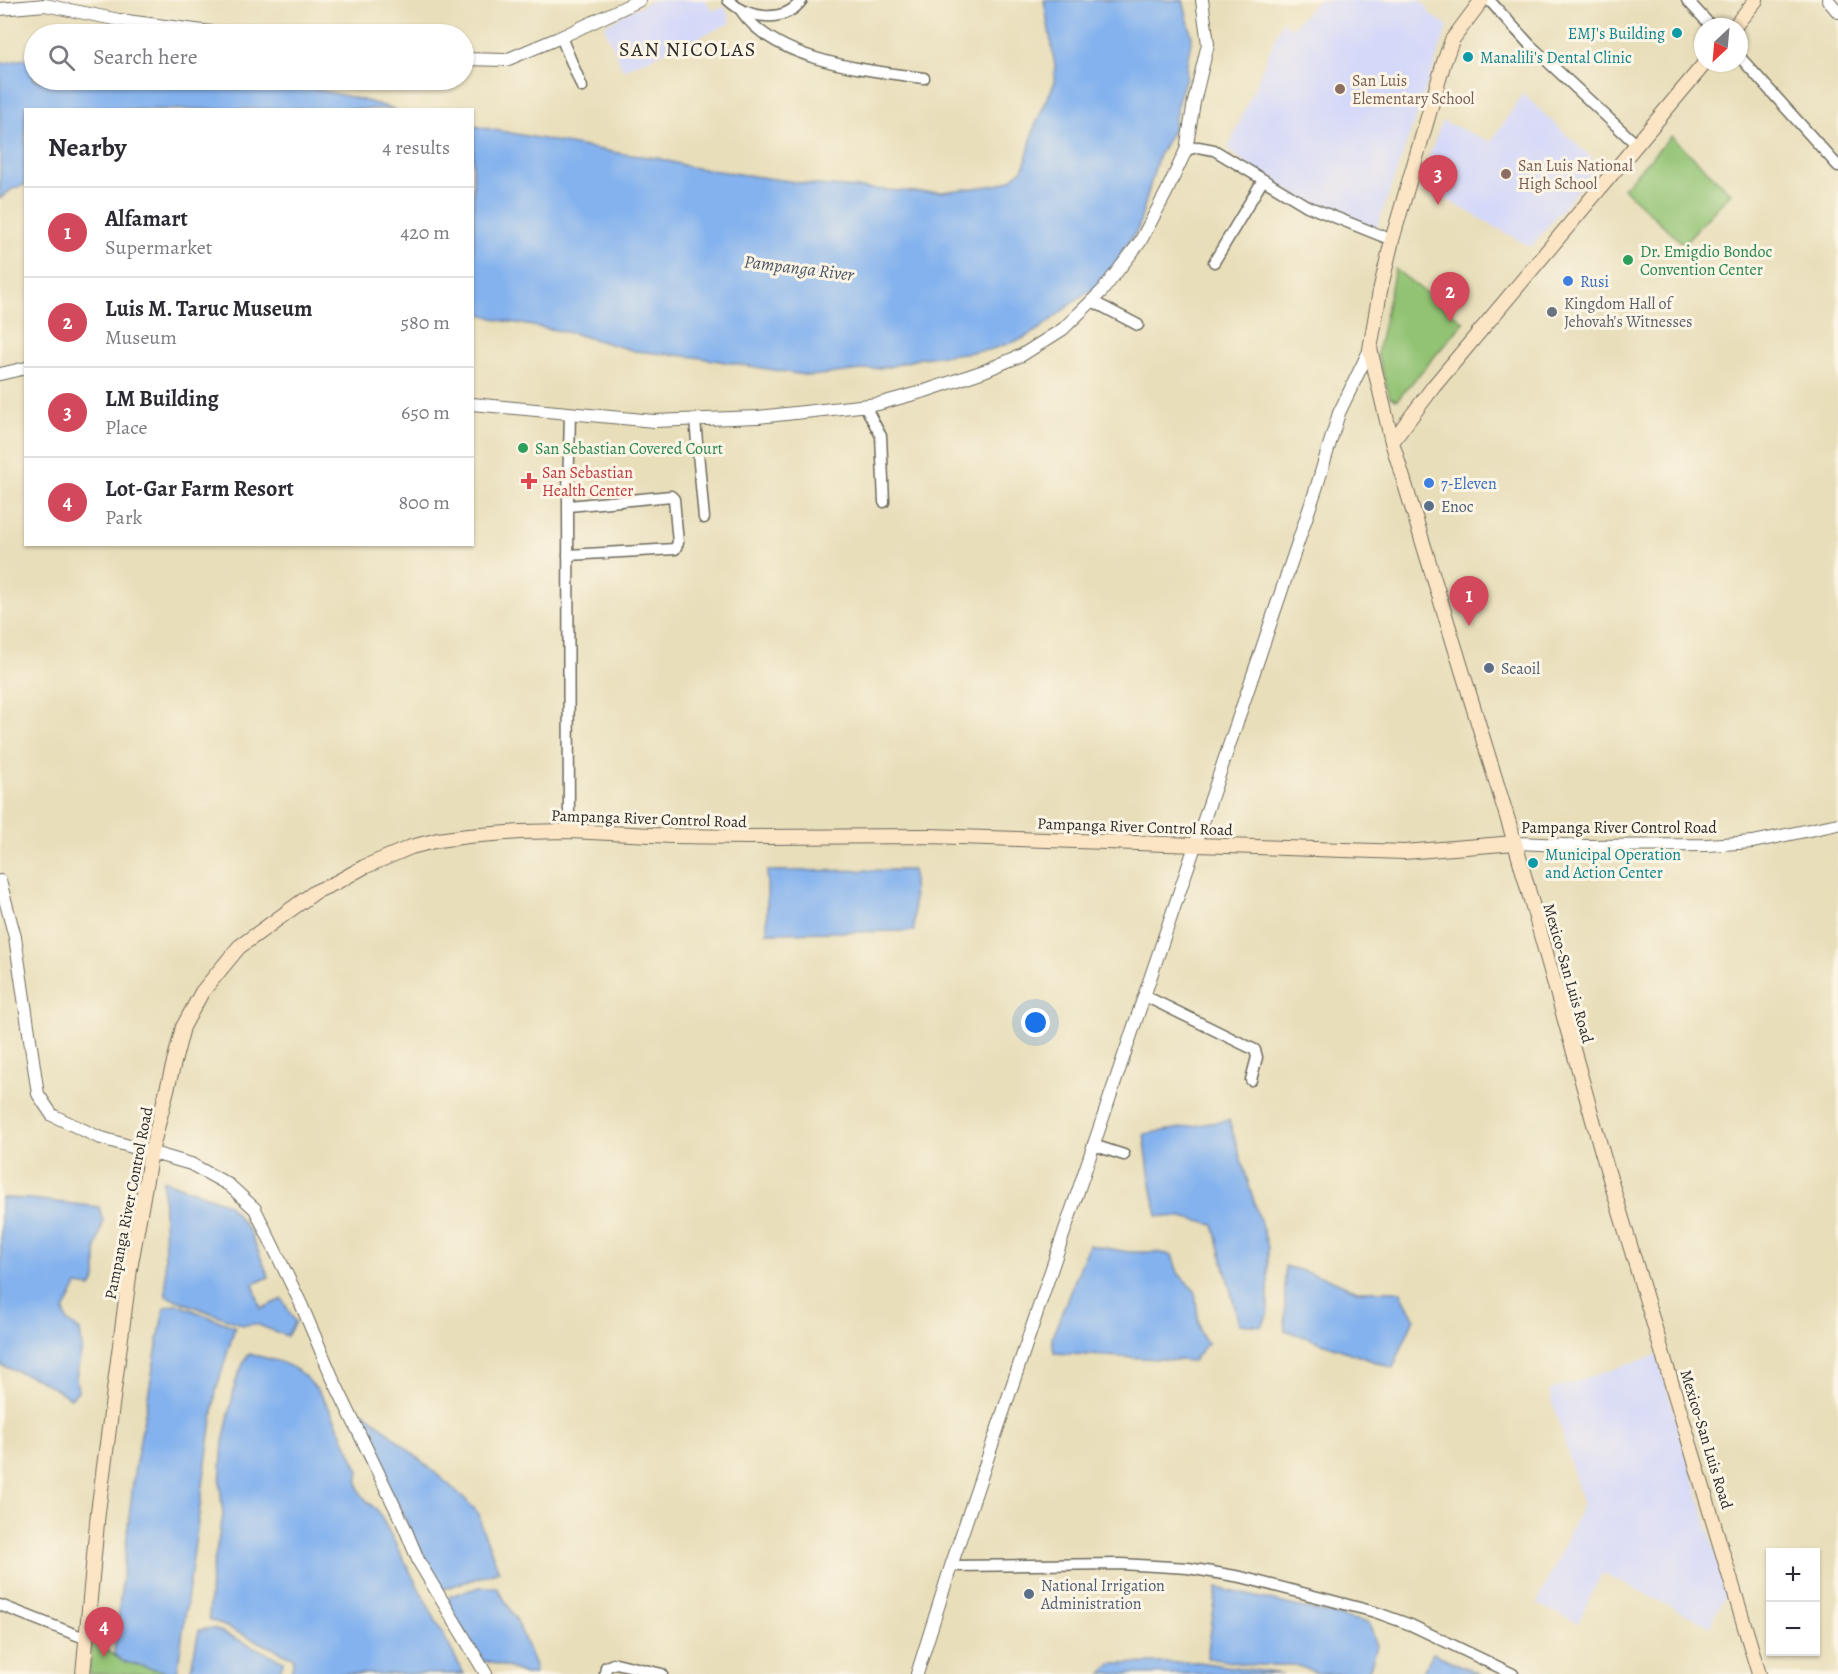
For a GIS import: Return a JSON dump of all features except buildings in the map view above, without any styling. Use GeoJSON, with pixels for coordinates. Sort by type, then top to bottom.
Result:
{"type":"FeatureCollection","features":[{"type":"Feature","properties":{"kind":"main road"},"geometry":{"type":"LineString","coordinates":[[1370,349],[1392,240],[1452,40],[1482,0]]}},
{"type":"Feature","properties":{"kind":"main road"},"geometry":{"type":"LineString","coordinates":[[1741,18],[1756,0]]}},
{"type":"Feature","properties":{"kind":"main road"},"geometry":{"type":"LineString","coordinates":[[1392,442],[1434,386],[1698,72]]}},
{"type":"Feature","properties":{"kind":"main road","name":"Mexico-San Luis Road"},"geometry":{"type":"LineString","coordinates":[[1370,349],[1392,442],[1515,843],[1599,1141],[1759,1674]]}},
{"type":"Feature","properties":{"kind":"main road","name":"Pampanga River Control Road"},"geometry":{"type":"LineString","coordinates":[[83,1674],[102,1477],[130,1269],[151,1152],[183,1027],[202,992],[239,947],[315,892],[364,867],[411,847],[438,840],[468,836],[569,831],[694,836],[929,836],[1404,852],[1515,843]]}},
{"type":"Feature","properties":{"kind":"street"},"geometry":{"type":"LineString","coordinates":[[474,59],[506,60],[640,0]]}},
{"type":"Feature","properties":{"kind":"street"},"geometry":{"type":"LineString","coordinates":[[728,0],[740,9],[759,16],[777,16],[796,8],[802,0]]}},
{"type":"Feature","properties":{"kind":"street"},"geometry":{"type":"LineString","coordinates":[[474,405],[620,419],[695,420],[758,417],[865,406],[925,391],[1023,355],[1063,329],[1102,291],[1140,242],[1166,193],[1186,150],[1194,102],[1208,44],[1202,0]]}},
{"type":"Feature","properties":{"kind":"street"},"geometry":{"type":"LineString","coordinates":[[1489,0],[1530,45],[1637,145]]}},
{"type":"Feature","properties":{"kind":"street"},"geometry":{"type":"LineString","coordinates":[[1687,0],[1704,18]]}},
{"type":"Feature","properties":{"kind":"street"},"geometry":{"type":"LineString","coordinates":[[1828,0],[1838,12]]}},
{"type":"Feature","properties":{"kind":"street"},"geometry":{"type":"LineString","coordinates":[[0,9],[45,5],[150,24]]}},
{"type":"Feature","properties":{"kind":"street"},"geometry":{"type":"LineString","coordinates":[[740,9],[748,21],[762,33],[798,51],[825,60],[924,78]]}},
{"type":"Feature","properties":{"kind":"street"},"geometry":{"type":"LineString","coordinates":[[561,37],[582,87]]}},
{"type":"Feature","properties":{"kind":"street"},"geometry":{"type":"LineString","coordinates":[[1748,66],[1838,166]]}},
{"type":"Feature","properties":{"kind":"street"},"geometry":{"type":"LineString","coordinates":[[1186,150],[1198,147],[1214,150],[1307,206],[1392,240]]}},
{"type":"Feature","properties":{"kind":"street"},"geometry":{"type":"LineString","coordinates":[[1214,262],[1263,180]]}},
{"type":"Feature","properties":{"kind":"street"},"geometry":{"type":"LineString","coordinates":[[1092,301],[1138,325]]}},
{"type":"Feature","properties":{"kind":"street"},"geometry":{"type":"LineString","coordinates":[[917,1674],[951,1566],[1313,500],[1339,413],[1370,349]]}},
{"type":"Feature","properties":{"kind":"street"},"geometry":{"type":"LineString","coordinates":[[0,374],[24,368]]}},
{"type":"Feature","properties":{"kind":"street"},"geometry":{"type":"LineString","coordinates":[[865,406],[881,436],[884,502]]}},
{"type":"Feature","properties":{"kind":"street"},"geometry":{"type":"LineString","coordinates":[[569,831],[570,414]]}},
{"type":"Feature","properties":{"kind":"street"},"geometry":{"type":"LineString","coordinates":[[695,420],[704,518]]}},
{"type":"Feature","properties":{"kind":"street"},"geometry":{"type":"LineString","coordinates":[[568,506],[671,496],[674,499],[678,543],[675,549],[568,555]]}},
{"type":"Feature","properties":{"kind":"street","name":"Pampanga River Control Road"},"geometry":{"type":"LineString","coordinates":[[1515,843],[1586,846],[1753,842],[1838,824]]}},
{"type":"Feature","properties":{"kind":"street"},"geometry":{"type":"LineString","coordinates":[[0,880],[15,937],[38,1094],[52,1115],[98,1137],[191,1164],[228,1185],[255,1209],[419,1562],[486,1674]]}},
{"type":"Feature","properties":{"kind":"street"},"geometry":{"type":"LineString","coordinates":[[1145,996],[1255,1050],[1257,1057],[1251,1080]]}},
{"type":"Feature","properties":{"kind":"street"},"geometry":{"type":"LineString","coordinates":[[1094,1145],[1124,1155]]}},
{"type":"Feature","properties":{"kind":"street"},"geometry":{"type":"LineString","coordinates":[[951,1566],[1121,1564],[1188,1568],[1241,1577],[1375,1612],[1411,1625],[1514,1674]]}},
{"type":"Feature","properties":{"kind":"street"},"geometry":{"type":"LineString","coordinates":[[0,1605],[87,1639]]}},
{"type":"Feature","properties":{"kind":"street"},"geometry":{"type":"LineString","coordinates":[[605,1674],[606,1667],[616,1663],[662,1674]]}},
{"type":"Feature","properties":{"kind":"shaded area"},"geometry":{"type":"Polygon","coordinates":[[[653,0],[706,0],[712,11],[725,7],[731,23],[623,70],[604,26],[653,0]]]}},
{"type":"Feature","properties":{"kind":"shaded area","name":"San Luis Elementary School"},"geometry":{"type":"Polygon","coordinates":[[[1318,0],[1419,0],[1428,8],[1429,13],[1448,26],[1376,230],[1302,198],[1253,169],[1228,149],[1282,22],[1292,28],[1318,0]]]}},
{"type":"Feature","properties":{"kind":"shaded area","name":"San Luis National High School"},"geometry":{"type":"Polygon","coordinates":[[[1523,94],[1598,164],[1531,247],[1419,184],[1442,121],[1491,142],[1523,94]]]}},
{"type":"Feature","properties":{"kind":"shaded area"},"geometry":{"type":"Polygon","coordinates":[[[1657,1355],[1727,1593],[1710,1626],[1602,1573],[1578,1623],[1537,1604],[1583,1504],[1549,1390],[1657,1355]]]}},
{"type":"Feature","properties":{"kind":"green space"},"geometry":{"type":"Polygon","coordinates":[[[1671,136],[1731,193],[1683,244],[1623,188],[1671,136]]]}},
{"type":"Feature","properties":{"kind":"green space"},"geometry":{"type":"Polygon","coordinates":[[[1395,269],[1464,322],[1397,400],[1390,397],[1377,354],[1395,269]]]}},
{"type":"Feature","properties":{"kind":"green space"},"geometry":{"type":"Polygon","coordinates":[[[92,1640],[122,1661],[175,1674],[89,1674],[92,1640]]]}},
{"type":"Feature","properties":{"kind":"water","name":"Pampanga River"},"geometry":{"type":"Polygon","coordinates":[[[1044,0],[1183,0],[1192,37],[1186,78],[1178,101],[1173,130],[1158,157],[1138,229],[1123,250],[1113,273],[1101,285],[1080,297],[1041,328],[1022,339],[989,350],[921,358],[888,367],[810,376],[695,357],[635,351],[572,333],[499,320],[474,311],[474,126],[623,154],[657,158],[690,167],[816,185],[942,192],[997,185],[1010,180],[1021,171],[1026,161],[1034,128],[1054,84],[1055,66],[1044,0]]]}},
{"type":"Feature","properties":{"kind":"water"},"geometry":{"type":"Polygon","coordinates":[[[24,59],[24,90],[320,90],[391,108],[24,108],[24,185],[12,189],[0,199],[0,64],[24,59]]]}},
{"type":"Feature","properties":{"kind":"water"},"geometry":{"type":"Polygon","coordinates":[[[913,870],[914,931],[767,933],[767,871],[913,870]]]}},
{"type":"Feature","properties":{"kind":"water"},"geometry":{"type":"Polygon","coordinates":[[[1229,1120],[1268,1247],[1268,1314],[1262,1326],[1239,1324],[1214,1225],[1182,1217],[1157,1216],[1150,1179],[1144,1134],[1229,1120]]]}},
{"type":"Feature","properties":{"kind":"water"},"geometry":{"type":"Polygon","coordinates":[[[163,1180],[228,1204],[250,1232],[269,1277],[253,1284],[261,1309],[282,1299],[295,1322],[287,1336],[256,1324],[243,1325],[166,1296],[163,1180]]]}},
{"type":"Feature","properties":{"kind":"water"},"geometry":{"type":"Polygon","coordinates":[[[1,1198],[99,1207],[103,1221],[96,1248],[96,1279],[91,1287],[77,1285],[64,1311],[67,1321],[80,1331],[82,1348],[76,1377],[78,1391],[71,1398],[38,1379],[0,1365],[1,1198]]]}},
{"type":"Feature","properties":{"kind":"water"},"geometry":{"type":"Polygon","coordinates":[[[1089,1245],[1129,1252],[1155,1252],[1172,1255],[1178,1273],[1195,1291],[1200,1333],[1207,1343],[1193,1361],[1054,1353],[1052,1337],[1089,1245]]]}},
{"type":"Feature","properties":{"kind":"water"},"geometry":{"type":"Polygon","coordinates":[[[1285,1266],[1330,1279],[1357,1291],[1400,1291],[1414,1318],[1393,1368],[1285,1330],[1285,1266]]]}},
{"type":"Feature","properties":{"kind":"water"},"geometry":{"type":"Polygon","coordinates":[[[177,1304],[235,1327],[216,1391],[177,1674],[175,1674],[122,1661],[114,1654],[134,1473],[164,1308],[177,1304]]]}},
{"type":"Feature","properties":{"kind":"water"},"geometry":{"type":"Polygon","coordinates":[[[249,1354],[281,1362],[293,1368],[318,1392],[340,1430],[359,1471],[358,1484],[361,1494],[378,1511],[464,1674],[291,1674],[294,1658],[209,1619],[211,1577],[223,1516],[220,1485],[223,1442],[236,1381],[249,1354]]]}},
{"type":"Feature","properties":{"kind":"water"},"geometry":{"type":"Polygon","coordinates":[[[365,1412],[464,1498],[479,1514],[482,1528],[499,1571],[440,1590],[356,1421],[359,1413],[365,1412]]]}},
{"type":"Feature","properties":{"kind":"water"},"geometry":{"type":"Polygon","coordinates":[[[480,1587],[497,1587],[517,1621],[535,1666],[534,1674],[525,1674],[481,1660],[448,1604],[450,1596],[480,1587]]]}},
{"type":"Feature","properties":{"kind":"water"},"geometry":{"type":"Polygon","coordinates":[[[1217,1588],[1369,1623],[1377,1646],[1368,1674],[1320,1674],[1296,1665],[1251,1665],[1207,1658],[1217,1588]]]}},
{"type":"Feature","properties":{"kind":"water"},"geometry":{"type":"Polygon","coordinates":[[[213,1628],[284,1661],[278,1674],[190,1674],[199,1630],[213,1628]]]}},
{"type":"Feature","properties":{"kind":"water"},"geometry":{"type":"Polygon","coordinates":[[[1433,1653],[1480,1674],[1422,1674],[1433,1653]]]}},
{"type":"Feature","properties":{"kind":"water"},"geometry":{"type":"Polygon","coordinates":[[[1198,1662],[1282,1674],[1102,1674],[1111,1664],[1198,1662]]]}},
{"type":"Feature","properties":{"kind":"place","name":"EMJ's Building"},"geometry":{"type":"Point","coordinates":[1677,33]}},
{"type":"Feature","properties":{"kind":"place","name":"Manalili's Dental Clinic"},"geometry":{"type":"Point","coordinates":[1468,57]}},
{"type":"Feature","properties":{"kind":"place","name":"San Luis Elementary School"},"geometry":{"type":"Point","coordinates":[1340,89]}},
{"type":"Feature","properties":{"kind":"place","name":"San Luis National High School"},"geometry":{"type":"Point","coordinates":[1506,174]}},
{"type":"Feature","properties":{"kind":"place","name":"LM Building"},"geometry":{"type":"Point","coordinates":[1438,205]}},
{"type":"Feature","properties":{"kind":"place","name":"Dr. Emigdio Bondoc Convention Center"},"geometry":{"type":"Point","coordinates":[1628,260]}},
{"type":"Feature","properties":{"kind":"place","name":"Rusi"},"geometry":{"type":"Point","coordinates":[1568,281]}},
{"type":"Feature","properties":{"kind":"place","name":"Kingdom Hall of Jehovah's Witnesses"},"geometry":{"type":"Point","coordinates":[1552,312]}},
{"type":"Feature","properties":{"kind":"place","name":"Luis M. Taruc Museum"},"geometry":{"type":"Point","coordinates":[1450,322]}},
{"type":"Feature","properties":{"kind":"place","name":"San Sebastian Covered Court"},"geometry":{"type":"Point","coordinates":[523,448]}},
{"type":"Feature","properties":{"kind":"place","name":"San Sebastian Health Center"},"geometry":{"type":"Point","coordinates":[529,481]}},
{"type":"Feature","properties":{"kind":"place","name":"7-Eleven"},"geometry":{"type":"Point","coordinates":[1429,483]}},
{"type":"Feature","properties":{"kind":"place","name":"Enoc"},"geometry":{"type":"Point","coordinates":[1429,506]}},
{"type":"Feature","properties":{"kind":"place","name":"Alfamart"},"geometry":{"type":"Point","coordinates":[1469,626]}},
{"type":"Feature","properties":{"kind":"place","name":"Seaoil"},"geometry":{"type":"Point","coordinates":[1489,668]}},
{"type":"Feature","properties":{"kind":"place","name":"Municipal Operation and Action Center"},"geometry":{"type":"Point","coordinates":[1533,863]}},
{"type":"Feature","properties":{"kind":"place","name":"National Irrigation Administration"},"geometry":{"type":"Point","coordinates":[1029,1594]}},
{"type":"Feature","properties":{"kind":"place","name":"Lot-Gar Farm Resort"},"geometry":{"type":"Point","coordinates":[104,1657]}},
{"type":"Feature","properties":{"kind":"district","name":"SAN NICOLAS"},"geometry":{"type":"Point","coordinates":[688,49]}}]}
